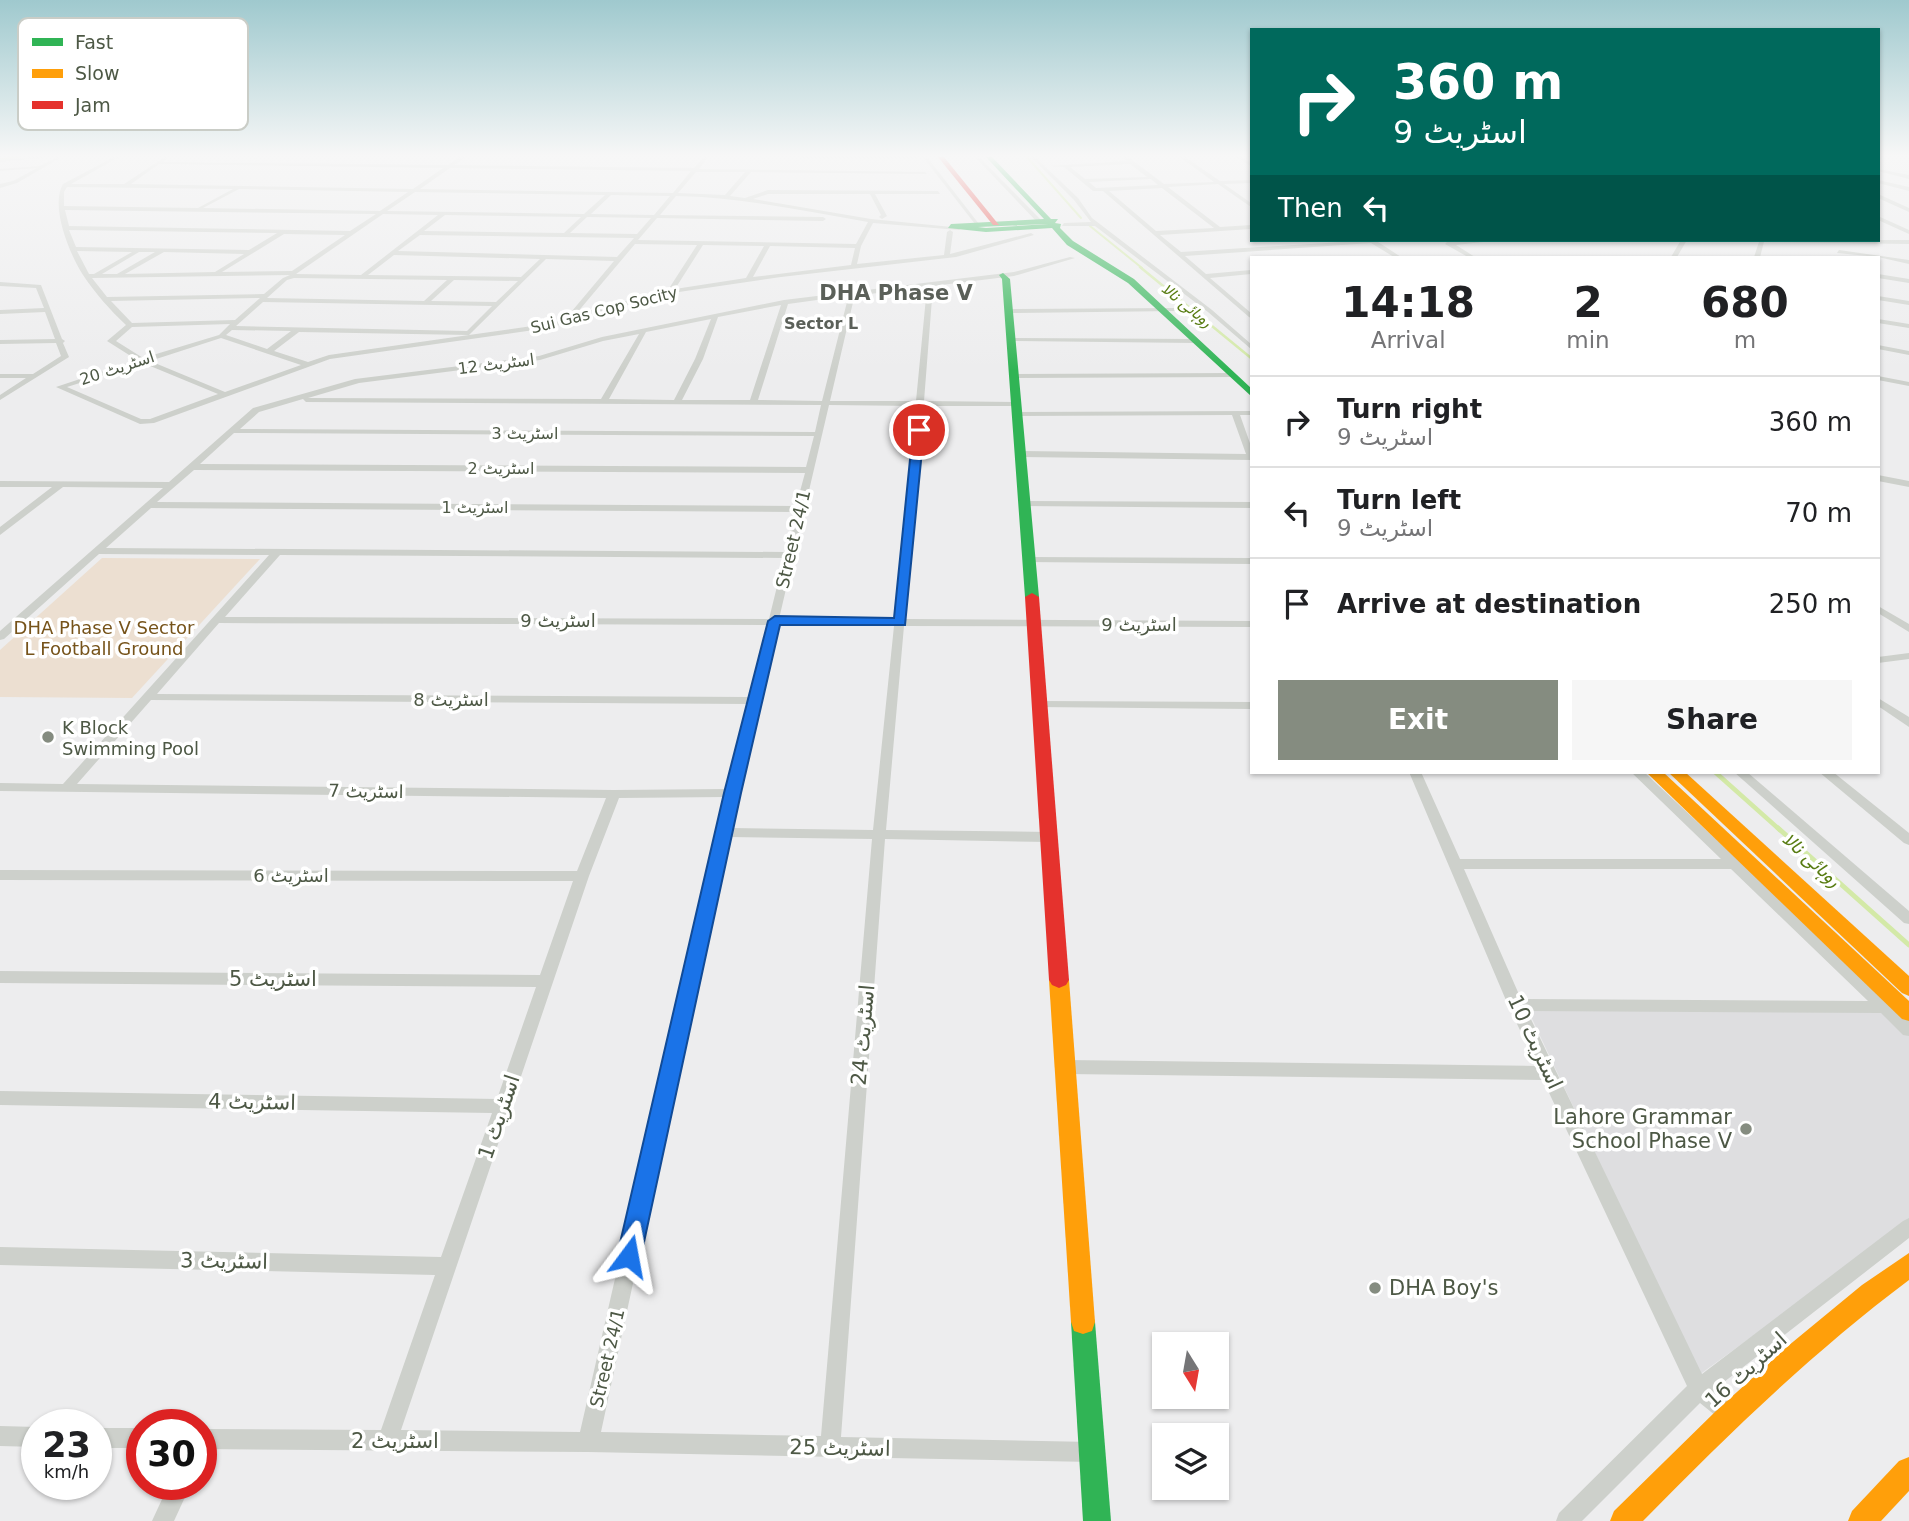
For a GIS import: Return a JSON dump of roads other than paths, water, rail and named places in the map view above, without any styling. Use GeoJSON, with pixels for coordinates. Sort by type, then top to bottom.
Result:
{"type":"FeatureCollection","features":[{"type":"Feature","properties":{"kind":"main road"},"geometry":{"type":"LineString","coordinates":[[1014,228],[1046,228]]}},
{"type":"Feature","properties":{"kind":"main road"},"geometry":{"type":"LineString","coordinates":[[1059,228],[1129,271],[1195,341],[1250,392]]}},
{"type":"Feature","properties":{"kind":"main road"},"geometry":{"type":"LineString","coordinates":[[1003,275],[1006,279],[1023,454],[1097,1521]]}},
{"type":"Feature","properties":{"kind":"main road"},"geometry":{"type":"LineString","coordinates":[[1168,311],[1250,379]]}},
{"type":"Feature","properties":{"kind":"main road"},"geometry":{"type":"LineString","coordinates":[[1656,774],[1708,832],[1909,1013]]}},
{"type":"Feature","properties":{"kind":"main road"},"geometry":{"type":"LineString","coordinates":[[1678,774],[1909,988]]}},
{"type":"Feature","properties":{"kind":"main road","name":"اسٹریٹ 16"},"geometry":{"type":"LineString","coordinates":[[1624,1521],[1728,1413],[1830,1324],[1909,1265]]}},
{"type":"Feature","properties":{"kind":"main road"},"geometry":{"type":"LineString","coordinates":[[1862,1521],[1909,1471]]}},
{"type":"Feature","properties":{"kind":"street"},"geometry":{"type":"LineString","coordinates":[[130,325],[90,276],[67,228],[351,233]]}},
{"type":"Feature","properties":{"kind":"street"},"geometry":{"type":"LineString","coordinates":[[238,231],[244,228]]}},
{"type":"Feature","properties":{"kind":"street"},"geometry":{"type":"LineString","coordinates":[[221,336],[286,278],[358,228]]}},
{"type":"Feature","properties":{"kind":"street"},"geometry":{"type":"LineString","coordinates":[[363,276],[425,228]]}},
{"type":"Feature","properties":{"kind":"street"},"geometry":{"type":"LineString","coordinates":[[565,235],[572,228]]}},
{"type":"Feature","properties":{"kind":"street"},"geometry":{"type":"LineString","coordinates":[[569,318],[645,228]]}},
{"type":"Feature","properties":{"kind":"street"},"geometry":{"type":"LineString","coordinates":[[854,265],[858,246],[867,228]]}},
{"type":"Feature","properties":{"kind":"street"},"geometry":{"type":"LineString","coordinates":[[947,256],[969,228]]}},
{"type":"Feature","properties":{"kind":"street","name":"Sui Gas Cop Socity"},"geometry":{"type":"LineString","coordinates":[[144,422],[306,364],[356,353],[470,335],[555,326],[569,318],[672,291],[854,265],[947,256],[1049,228]]}},
{"type":"Feature","properties":{"kind":"street"},"geometry":{"type":"LineString","coordinates":[[1099,228],[1210,311],[1250,345]]}},
{"type":"Feature","properties":{"kind":"street"},"geometry":{"type":"LineString","coordinates":[[1151,228],[1206,276],[1239,300],[1250,315]]}},
{"type":"Feature","properties":{"kind":"street"},"geometry":{"type":"LineString","coordinates":[[1157,233],[1235,228]]}},
{"type":"Feature","properties":{"kind":"street"},"geometry":{"type":"LineString","coordinates":[[216,273],[283,232]]}},
{"type":"Feature","properties":{"kind":"street"},"geometry":{"type":"LineString","coordinates":[[418,233],[565,235],[701,244],[858,246]]}},
{"type":"Feature","properties":{"kind":"street"},"geometry":{"type":"LineString","coordinates":[[476,241],[484,234]]}},
{"type":"Feature","properties":{"kind":"street"},"geometry":{"type":"LineString","coordinates":[[1181,254],[1345,242]]}},
{"type":"Feature","properties":{"kind":"street"},"geometry":{"type":"LineString","coordinates":[[1375,242],[1396,256]]}},
{"type":"Feature","properties":{"kind":"street"},"geometry":{"type":"LineString","coordinates":[[1445,242],[1470,256]]}},
{"type":"Feature","properties":{"kind":"street"},"geometry":{"type":"LineString","coordinates":[[1880,242],[1909,242]]}},
{"type":"Feature","properties":{"kind":"street"},"geometry":{"type":"LineString","coordinates":[[672,291],[701,244]]}},
{"type":"Feature","properties":{"kind":"street"},"geometry":{"type":"LineString","coordinates":[[749,279],[768,245]]}},
{"type":"Feature","properties":{"kind":"street"},"geometry":{"type":"LineString","coordinates":[[461,255],[469,248]]}},
{"type":"Feature","properties":{"kind":"street"},"geometry":{"type":"LineString","coordinates":[[76,249],[249,252]]}},
{"type":"Feature","properties":{"kind":"street"},"geometry":{"type":"LineString","coordinates":[[90,276],[139,250]]}},
{"type":"Feature","properties":{"kind":"street"},"geometry":{"type":"LineString","coordinates":[[118,275],[162,251]]}},
{"type":"Feature","properties":{"kind":"street"},"geometry":{"type":"LineString","coordinates":[[391,253],[617,259]]}},
{"type":"Feature","properties":{"kind":"street"},"geometry":{"type":"LineString","coordinates":[[1839,254],[1865,256]]}},
{"type":"Feature","properties":{"kind":"street"},"geometry":{"type":"LineString","coordinates":[[230,328],[470,335],[545,257]]}},
{"type":"Feature","properties":{"kind":"street"},"geometry":{"type":"LineString","coordinates":[[1880,257],[1909,262]]}},
{"type":"Feature","properties":{"kind":"street","name":"اسٹریٹ 12"},"geometry":{"type":"LineString","coordinates":[[0,637],[256,410],[358,381],[540,358],[602,339],[784,302],[1003,275],[1072,258]]}},
{"type":"Feature","properties":{"kind":"street"},"geometry":{"type":"LineString","coordinates":[[1206,276],[1250,272]]}},
{"type":"Feature","properties":{"kind":"street"},"geometry":{"type":"LineString","coordinates":[[90,276],[216,273],[522,279]]}},
{"type":"Feature","properties":{"kind":"street"},"geometry":{"type":"LineString","coordinates":[[1880,276],[1909,281]]}},
{"type":"Feature","properties":{"kind":"street"},"geometry":{"type":"LineString","coordinates":[[425,303],[454,277]]}},
{"type":"Feature","properties":{"kind":"street"},"geometry":{"type":"LineString","coordinates":[[0,284],[39,286],[61,341],[64,359],[0,398]]}},
{"type":"Feature","properties":{"kind":"street"},"geometry":{"type":"LineString","coordinates":[[900,622],[931,288],[928,284]]}},
{"type":"Feature","properties":{"kind":"street","name":"Street 24/1"},"geometry":{"type":"LineString","coordinates":[[588,1442],[732,793],[851,298],[849,294]]}},
{"type":"Feature","properties":{"kind":"street"},"geometry":{"type":"LineString","coordinates":[[108,299],[264,298],[497,304]]}},
{"type":"Feature","properties":{"kind":"street"},"geometry":{"type":"LineString","coordinates":[[1880,298],[1909,303]]}},
{"type":"Feature","properties":{"kind":"street"},"geometry":{"type":"LineString","coordinates":[[753,402],[785,306],[784,302]]}},
{"type":"Feature","properties":{"kind":"street"},"geometry":{"type":"LineString","coordinates":[[0,312],[49,310]]}},
{"type":"Feature","properties":{"kind":"street"},"geometry":{"type":"LineString","coordinates":[[1009,311],[1168,311]]}},
{"type":"Feature","properties":{"kind":"street"},"geometry":{"type":"LineString","coordinates":[[677,401],[708,338],[715,318],[713,317]]}},
{"type":"Feature","properties":{"kind":"street"},"geometry":{"type":"LineString","coordinates":[[1880,321],[1909,326]]}},
{"type":"Feature","properties":{"kind":"street"},"geometry":{"type":"LineString","coordinates":[[224,394],[141,360],[111,341],[130,325],[237,322]]}},
{"type":"Feature","properties":{"kind":"street"},"geometry":{"type":"LineString","coordinates":[[269,351],[298,330]]}},
{"type":"Feature","properties":{"kind":"street"},"geometry":{"type":"LineString","coordinates":[[371,338],[379,331]]}},
{"type":"Feature","properties":{"kind":"street"},"geometry":{"type":"LineString","coordinates":[[604,401],[642,331]]}},
{"type":"Feature","properties":{"kind":"street"},"geometry":{"type":"LineString","coordinates":[[221,336],[306,364]]}},
{"type":"Feature","properties":{"kind":"street","name":"اسٹریٹ 20"},"geometry":{"type":"LineString","coordinates":[[144,422],[60,387],[221,336]]}},
{"type":"Feature","properties":{"kind":"street"},"geometry":{"type":"LineString","coordinates":[[0,342],[61,341]]}},
{"type":"Feature","properties":{"kind":"street"},"geometry":{"type":"LineString","coordinates":[[1012,341],[1195,341]]}},
{"type":"Feature","properties":{"kind":"street"},"geometry":{"type":"LineString","coordinates":[[356,353],[363,345]]}},
{"type":"Feature","properties":{"kind":"street"},"geometry":{"type":"LineString","coordinates":[[1880,347],[1909,353]]}},
{"type":"Feature","properties":{"kind":"street"},"geometry":{"type":"LineString","coordinates":[[1014,376],[1232,375]]}},
{"type":"Feature","properties":{"kind":"street"},"geometry":{"type":"LineString","coordinates":[[0,376],[36,376]]}},
{"type":"Feature","properties":{"kind":"street"},"geometry":{"type":"LineString","coordinates":[[1880,378],[1909,384]]}},
{"type":"Feature","properties":{"kind":"street"},"geometry":{"type":"LineString","coordinates":[[292,400],[921,403],[1017,409],[1250,413]]}},
{"type":"Feature","properties":{"kind":"street"},"geometry":{"type":"LineString","coordinates":[[1236,414],[1250,454]]}},
{"type":"Feature","properties":{"kind":"street","name":"اسٹریٹ 3"},"geometry":{"type":"LineString","coordinates":[[232,431],[817,434]]}},
{"type":"Feature","properties":{"kind":"street"},"geometry":{"type":"LineString","coordinates":[[1023,454],[1250,457]]}},
{"type":"Feature","properties":{"kind":"street","name":"اسٹریٹ 2"},"geometry":{"type":"LineString","coordinates":[[193,467],[809,470]]}},
{"type":"Feature","properties":{"kind":"street"},"geometry":{"type":"LineString","coordinates":[[1880,478],[1909,485]]}},
{"type":"Feature","properties":{"kind":"street"},"geometry":{"type":"LineString","coordinates":[[0,484],[172,485]]}},
{"type":"Feature","properties":{"kind":"street"},"geometry":{"type":"LineString","coordinates":[[0,532],[61,484]]}},
{"type":"Feature","properties":{"kind":"street"},"geometry":{"type":"LineString","coordinates":[[1025,504],[1250,505]]}},
{"type":"Feature","properties":{"kind":"street","name":"اسٹریٹ 1"},"geometry":{"type":"LineString","coordinates":[[149,505],[800,509]]}},
{"type":"Feature","properties":{"kind":"street"},"geometry":{"type":"LineString","coordinates":[[98,551],[789,555]]}},
{"type":"Feature","properties":{"kind":"street"},"geometry":{"type":"LineString","coordinates":[[66,788],[277,552]]}},
{"type":"Feature","properties":{"kind":"street"},"geometry":{"type":"LineString","coordinates":[[1029,560],[1250,561]]}},
{"type":"Feature","properties":{"kind":"street"},"geometry":{"type":"LineString","coordinates":[[1880,610],[1909,629]]}},
{"type":"Feature","properties":{"kind":"street","name":"اسٹریٹ 9"},"geometry":{"type":"LineString","coordinates":[[216,620],[1250,624]]}},
{"type":"Feature","properties":{"kind":"street","name":"اسٹریٹ 24"},"geometry":{"type":"LineString","coordinates":[[830,1448],[878,836],[900,622]]}},
{"type":"Feature","properties":{"kind":"street"},"geometry":{"type":"LineString","coordinates":[[1880,660],[1909,656]]}},
{"type":"Feature","properties":{"kind":"street","name":"اسٹریٹ 8"},"geometry":{"type":"LineString","coordinates":[[147,696],[755,701]]}},
{"type":"Feature","properties":{"kind":"street"},"geometry":{"type":"LineString","coordinates":[[1880,702],[1909,723]]}},
{"type":"Feature","properties":{"kind":"street"},"geometry":{"type":"LineString","coordinates":[[1040,705],[1250,706]]}},
{"type":"Feature","properties":{"kind":"street","name":"اسٹریٹ 10"},"geometry":{"type":"LineString","coordinates":[[1416,774],[1516,1005],[1699,1389],[1728,1413]]}},
{"type":"Feature","properties":{"kind":"street"},"geometry":{"type":"LineString","coordinates":[[1639,774],[1708,832],[1732,864],[1909,1031]]}},
{"type":"Feature","properties":{"kind":"street"},"geometry":{"type":"LineString","coordinates":[[1742,774],[1909,919]]}},
{"type":"Feature","properties":{"kind":"street"},"geometry":{"type":"LineString","coordinates":[[1827,774],[1909,840]]}},
{"type":"Feature","properties":{"kind":"street","name":"اسٹریٹ 7"},"geometry":{"type":"LineString","coordinates":[[0,787],[732,793]]}},
{"type":"Feature","properties":{"kind":"street","name":"اسٹریٹ 1"},"geometry":{"type":"LineString","coordinates":[[387,1441],[582,876],[614,794]]}},
{"type":"Feature","properties":{"kind":"street"},"geometry":{"type":"LineString","coordinates":[[724,832],[1049,837]]}},
{"type":"Feature","properties":{"kind":"street"},"geometry":{"type":"LineString","coordinates":[[1457,864],[1732,864]]}},
{"type":"Feature","properties":{"kind":"street","name":"اسٹریٹ 6"},"geometry":{"type":"LineString","coordinates":[[0,874],[582,876]]}},
{"type":"Feature","properties":{"kind":"street","name":"اسٹریٹ 5"},"geometry":{"type":"LineString","coordinates":[[0,977],[546,981]]}},
{"type":"Feature","properties":{"kind":"street"},"geometry":{"type":"LineString","coordinates":[[1516,1005],[1885,1007]]}},
{"type":"Feature","properties":{"kind":"street"},"geometry":{"type":"LineString","coordinates":[[1066,1067],[1549,1073]]}},
{"type":"Feature","properties":{"kind":"street","name":"اسٹریٹ 4"},"geometry":{"type":"LineString","coordinates":[[0,1098],[503,1106]]}},
{"type":"Feature","properties":{"kind":"street"},"geometry":{"type":"LineString","coordinates":[[1567,1521],[1699,1389],[1909,1227]]}},
{"type":"Feature","properties":{"kind":"street","name":"اسٹریٹ 3"},"geometry":{"type":"LineString","coordinates":[[0,1256],[448,1266]]}},
{"type":"Feature","properties":{"kind":"street"},"geometry":{"type":"LineString","coordinates":[[0,1436],[21,1437]]}},
{"type":"Feature","properties":{"kind":"street","name":"اسٹریٹ 2"},"geometry":{"type":"LineString","coordinates":[[217,1439],[588,1442]]}},
{"type":"Feature","properties":{"kind":"street","name":"اسٹریٹ 25"},"geometry":{"type":"LineString","coordinates":[[588,1442],[1092,1452]]}},
{"type":"Feature","properties":{"kind":"street"},"geometry":{"type":"LineString","coordinates":[[163,1521],[173,1500]]}},
{"type":"Feature","properties":{"kind":"waterway","name":"روہائی نالا"},"geometry":{"type":"LineString","coordinates":[[1092,228],[1142,268]]}},
{"type":"Feature","properties":{"kind":"waterway","name":"روہائی نالا"},"geometry":{"type":"LineString","coordinates":[[1140,267],[1250,357]]}},
{"type":"Feature","properties":{"kind":"waterway","name":"روہائی نالا"},"geometry":{"type":"LineString","coordinates":[[1717,774],[1780,830]]}},
{"type":"Feature","properties":{"kind":"waterway","name":"روہائی نالا"},"geometry":{"type":"LineString","coordinates":[[1778,828],[1909,945]]}},
{"type":"Feature","properties":{"kind":"place","name":"K Block Swimming Pool"},"geometry":{"type":"Point","coordinates":[48,737]}},
{"type":"Feature","properties":{"kind":"place","name":"Lahore Grammar School Phase V"},"geometry":{"type":"Point","coordinates":[1746,1129]}},
{"type":"Feature","properties":{"kind":"place","name":"DHA Boy's"},"geometry":{"type":"Point","coordinates":[1375,1288]}},
{"type":"Feature","properties":{"kind":"district","name":"DHA Phase V"},"geometry":{"type":"Point","coordinates":[896,293]}},
{"type":"Feature","properties":{"kind":"district","name":"Sector L"},"geometry":{"type":"Point","coordinates":[821,323]}},
{"type":"Feature","properties":{"kind":"park label","name":"DHA Phase V Sector L Football Ground"},"geometry":{"type":"Point","coordinates":[104,637]}}]}
